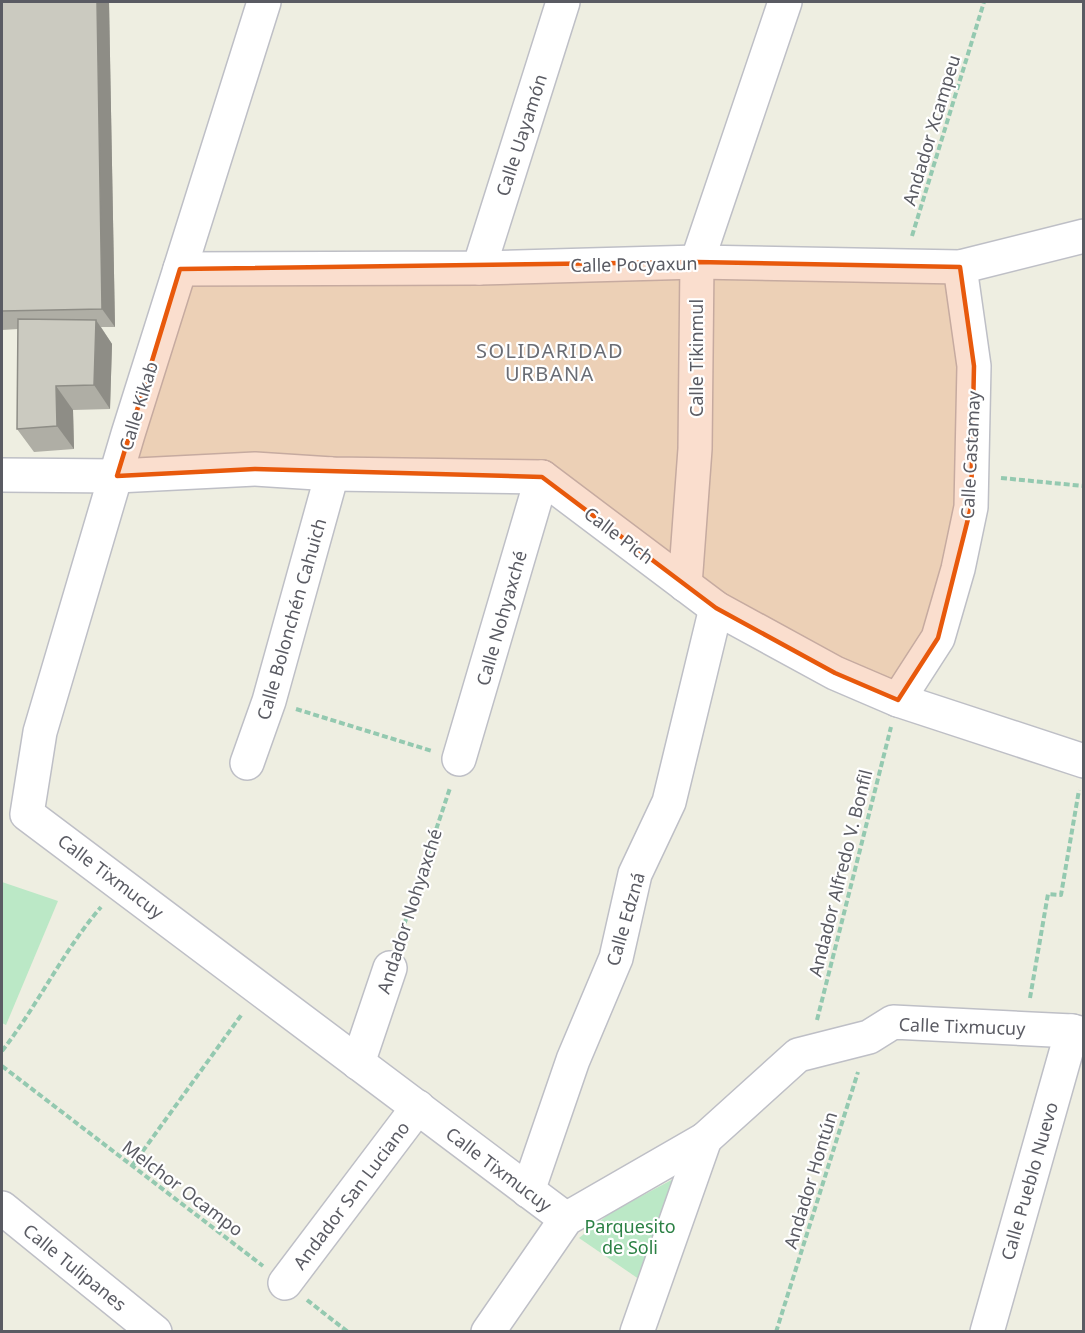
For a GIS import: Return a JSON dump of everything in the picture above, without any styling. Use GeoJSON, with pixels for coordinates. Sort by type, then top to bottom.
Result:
{"type":"FeatureCollection","features":[{"type":"Feature","properties":{"kind":"street","name":"Calle Kikab"},"geometry":{"type":"LineString","coordinates":[[27,814],[40,732],[180,269],[264,2]]}},
{"type":"Feature","properties":{"kind":"street","name":"Calle Uayamón"},"geometry":{"type":"LineString","coordinates":[[479,268],[563,2]]}},
{"type":"Feature","properties":{"kind":"street","name":"Calle Tikinmul"},"geometry":{"type":"LineString","coordinates":[[685,585],[695,449],[696,262],[784,2]]}},
{"type":"Feature","properties":{"kind":"street","name":"Calle Pocyaxun"},"geometry":{"type":"LineString","coordinates":[[180,269],[479,268],[696,262],[960,267],[1083,236]]}},
{"type":"Feature","properties":{"kind":"street","name":"Calle Castamay"},"geometry":{"type":"LineString","coordinates":[[898,700],[938,638],[958,569],[969,517],[974,366],[960,267]]}},
{"type":"Feature","properties":{"kind":"street"},"geometry":{"type":"LineString","coordinates":[[2,475],[117,476],[255,469],[332,474],[543,477]]}},
{"type":"Feature","properties":{"kind":"street","name":"Calle Bolonchén Cahuich"},"geometry":{"type":"LineString","coordinates":[[247,762],[269,701],[332,474]]}},
{"type":"Feature","properties":{"kind":"street","name":"Calle Pich"},"geometry":{"type":"LineString","coordinates":[[543,477],[716,608],[835,673],[1082,773]]}},
{"type":"Feature","properties":{"kind":"street","name":"Calle Nohyaxché"},"geometry":{"type":"LineString","coordinates":[[459,759],[543,477]]}},
{"type":"Feature","properties":{"kind":"street","name":"Calle Edzná"},"geometry":{"type":"LineString","coordinates":[[528,1191],[573,1060],[616,958],[635,873],[669,802],[716,608]]}},
{"type":"Feature","properties":{"kind":"street","name":"Calle Tixmucuy"},"geometry":{"type":"LineString","coordinates":[[27,814],[566,1219],[705,1139],[798,1055],[869,1036],[893,1022],[1078,1033]]}},
{"type":"Feature","properties":{"kind":"street","name":"Andador Nohyaxché"},"geometry":{"type":"LineString","coordinates":[[358,1063],[390,968]]}},
{"type":"Feature","properties":{"kind":"street","name":"Calle Pueblo Nuevo"},"geometry":{"type":"LineString","coordinates":[[987,1332],[1078,1033]]}},
{"type":"Feature","properties":{"kind":"street","name":"Andador San Luciano"},"geometry":{"type":"LineString","coordinates":[[285,1283],[418,1107]]}},
{"type":"Feature","properties":{"kind":"street"},"geometry":{"type":"LineString","coordinates":[[637,1332],[705,1139]]}},
{"type":"Feature","properties":{"kind":"street","name":"Calle Tulipanes"},"geometry":{"type":"LineString","coordinates":[[2,1208],[149,1330]]}},
{"type":"Feature","properties":{"kind":"street"},"geometry":{"type":"LineString","coordinates":[[488,1332],[566,1219]]}},
{"type":"Feature","properties":{"kind":"path","name":"Andador Xcampeu"},"geometry":{"type":"LineString","coordinates":[[903,266],[984,2]]}},
{"type":"Feature","properties":{"kind":"path"},"geometry":{"type":"LineString","coordinates":[[972,475],[1083,486]]}},
{"type":"Feature","properties":{"kind":"path","name":"Andador Alfredo V. Bonfil"},"geometry":{"type":"LineString","coordinates":[[808,1052],[898,700]]}},
{"type":"Feature","properties":{"kind":"path"},"geometry":{"type":"LineString","coordinates":[[269,701],[459,759]]}},
{"type":"Feature","properties":{"kind":"path","name":"Andador Nohyaxché"},"geometry":{"type":"LineString","coordinates":[[390,968],[459,759]]}},
{"type":"Feature","properties":{"kind":"path"},"geometry":{"type":"LineString","coordinates":[[1024,1029],[1048,894],[1061,896],[1082,773]]}},
{"type":"Feature","properties":{"kind":"path"},"geometry":{"type":"LineString","coordinates":[[2,1050],[21,1026],[87,923],[122,884]]}},
{"type":"Feature","properties":{"kind":"path"},"geometry":{"type":"LineString","coordinates":[[132,1166],[260,989]]}},
{"type":"Feature","properties":{"kind":"path","name":"Andador Hontún"},"geometry":{"type":"LineString","coordinates":[[776,1332],[869,1036]]}},
{"type":"Feature","properties":{"kind":"path","name":"Melchor Ocampo"},"geometry":{"type":"LineString","coordinates":[[2,1066],[348,1332]]}},
{"type":"Feature","properties":{"kind":"highlighted area"},"geometry":{"type":"Polygon","coordinates":[[[697,262],[960,267],[974,366],[971,507],[938,638],[898,700],[835,673],[716,608],[542,477],[255,469],[117,476],[180,269],[697,262]]]}},
{"type":"Feature","properties":{"kind":"green space"},"geometry":{"type":"Polygon","coordinates":[[[2,882],[58,901],[6,1025],[2,1023],[2,882]]]}},
{"type":"Feature","properties":{"kind":"green space","name":"Parquesito de Soli"},"geometry":{"type":"Polygon","coordinates":[[[677,1177],[649,1286],[579,1238],[610,1213],[677,1177]]]}},
{"type":"Feature","properties":{"kind":"building"},"geometry":{"type":"Polygon","coordinates":[[[2,2],[97,2],[102,309],[2,311],[2,2]]]}},
{"type":"Feature","properties":{"kind":"building"},"geometry":{"type":"Polygon","coordinates":[[[18,319],[96,320],[94,385],[56,386],[57,426],[17,429],[18,319]]]}},
{"type":"Feature","properties":{"kind":"district","name":"SOLIDARIDAD URBANA"},"geometry":{"type":"Point","coordinates":[550,362]}}]}
